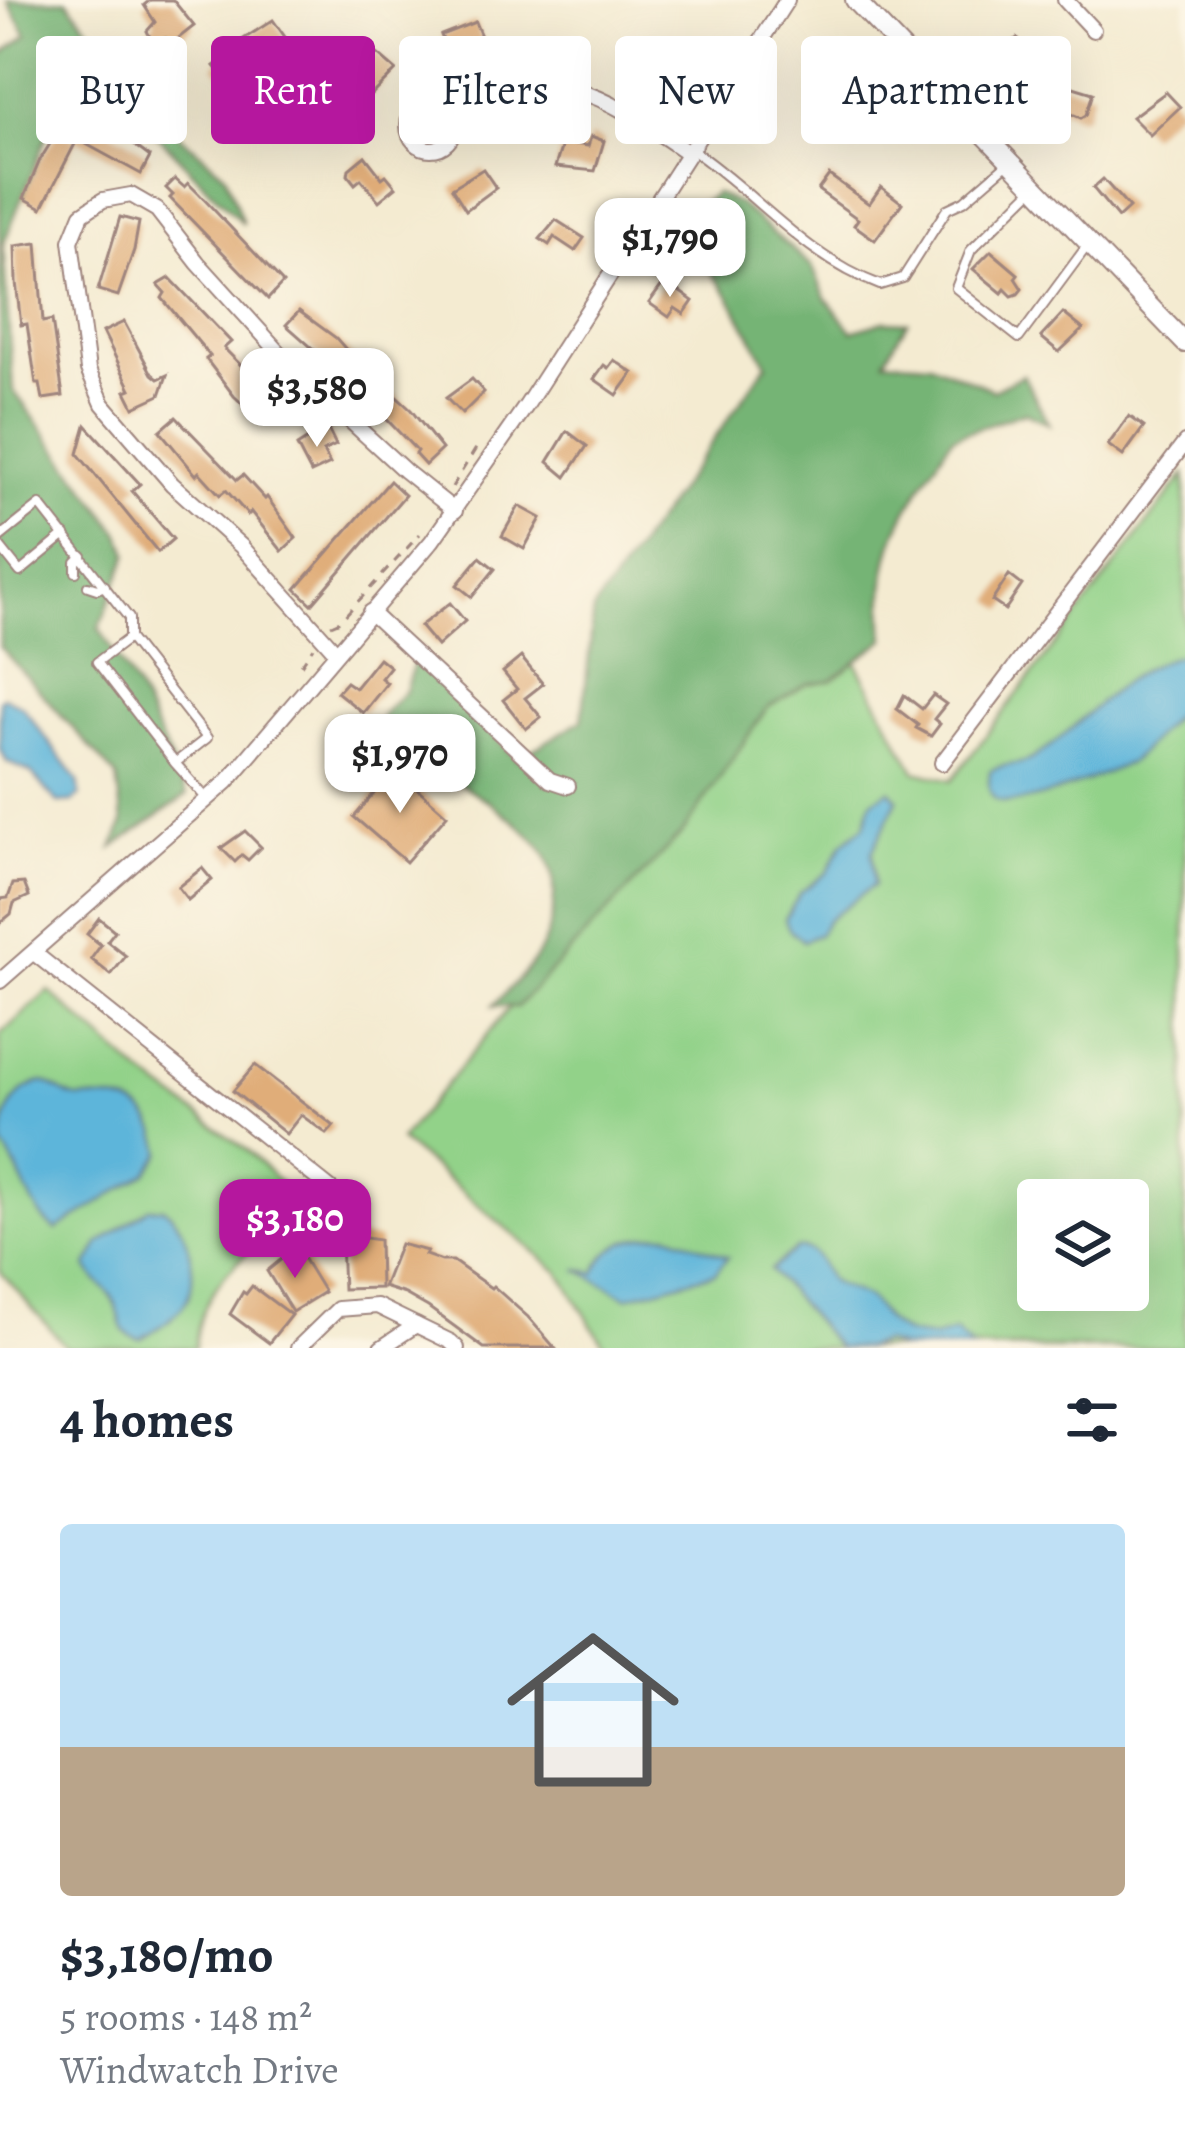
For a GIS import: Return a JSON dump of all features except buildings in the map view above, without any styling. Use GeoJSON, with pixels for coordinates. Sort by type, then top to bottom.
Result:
{"type":"FeatureCollection","features":[{"type":"Feature","properties":{"kind":"street"},"geometry":{"type":"LineString","coordinates":[[0,981],[208,800],[370,612],[449,506],[788,0]]}},
{"type":"Feature","properties":{"kind":"street"},"geometry":{"type":"LineString","coordinates":[[855,0],[1185,343]]}},
{"type":"Feature","properties":{"kind":"street"},"geometry":{"type":"LineString","coordinates":[[1064,0],[1093,30]]}},
{"type":"Feature","properties":{"kind":"street"},"geometry":{"type":"LineString","coordinates":[[591,94],[689,151]]}},
{"type":"Feature","properties":{"kind":"street"},"geometry":{"type":"LineString","coordinates":[[335,651],[241,546],[172,484],[103,404],[88,370],[71,241],[82,214],[103,200],[130,195],[158,210],[198,263],[297,372],[449,506]]}},
{"type":"Feature","properties":{"kind":"street"},"geometry":{"type":"LineString","coordinates":[[942,763],[1185,443]]}},
{"type":"Feature","properties":{"kind":"street"},"geometry":{"type":"LineString","coordinates":[[370,612],[536,768],[568,786]]}},
{"type":"Feature","properties":{"kind":"street"},"geometry":{"type":"LineString","coordinates":[[34,953],[343,1199]]}},
{"type":"Feature","properties":{"kind":"street"},"geometry":{"type":"LineString","coordinates":[[298,1348],[338,1309],[377,1306],[457,1348]]}},
{"type":"Feature","properties":{"kind":"street"},"geometry":{"type":"LineString","coordinates":[[381,1348],[416,1325]]}},
{"type":"Feature","properties":{"kind":"lane"},"geometry":{"type":"LineString","coordinates":[[689,151],[724,171],[806,245],[871,282],[887,286],[903,278],[947,209],[964,201],[1009,162]]}},
{"type":"Feature","properties":{"kind":"lane"},"geometry":{"type":"LineString","coordinates":[[1034,188],[971,250],[956,288],[1018,338],[1088,244]]}},
{"type":"Feature","properties":{"kind":"lane"},"geometry":{"type":"LineString","coordinates":[[0,537],[40,505],[82,556],[129,618],[129,638],[207,738],[176,763]]}},
{"type":"Feature","properties":{"kind":"lane"},"geometry":{"type":"LineString","coordinates":[[0,548],[20,572],[65,536]]}},
{"type":"Feature","properties":{"kind":"lane"},"geometry":{"type":"LineString","coordinates":[[76,572],[82,556]]}},
{"type":"Feature","properties":{"kind":"lane"},"geometry":{"type":"LineString","coordinates":[[88,586],[105,586]]}},
{"type":"Feature","properties":{"kind":"lane"},"geometry":{"type":"LineString","coordinates":[[129,638],[98,662],[208,800]]}},
{"type":"Feature","properties":{"kind":"path"},"geometry":{"type":"LineString","coordinates":[[449,506],[480,442]]}},
{"type":"Feature","properties":{"kind":"path"},"geometry":{"type":"LineString","coordinates":[[302,665],[321,636],[424,529]]}},
{"type":"Feature","properties":{"kind":"green space"},"geometry":{"type":"Polygon","coordinates":[[[7,0],[67,0],[95,36],[36,36],[36,144],[43,144],[3,245],[13,390],[119,532],[129,553],[99,628],[139,693],[187,795],[113,848],[123,823],[117,777],[0,647],[0,56],[27,35],[7,0]]]}},
{"type":"Feature","properties":{"kind":"green space"},"geometry":{"type":"Polygon","coordinates":[[[187,142],[225,174],[243,224],[166,144],[187,142]]]}},
{"type":"Feature","properties":{"kind":"green space"},"geometry":{"type":"Polygon","coordinates":[[[715,193],[740,205],[812,266],[826,298],[852,331],[884,321],[907,322],[885,360],[930,363],[993,390],[1023,375],[1049,424],[1024,412],[952,437],[897,531],[885,578],[885,639],[832,680],[807,684],[767,708],[683,832],[517,1007],[493,1006],[541,949],[553,910],[551,868],[538,844],[503,812],[378,735],[383,714],[405,691],[415,659],[518,759],[582,720],[594,609],[767,364],[728,294],[697,254],[682,221],[715,193]]]}},
{"type":"Feature","properties":{"kind":"green space"},"geometry":{"type":"Polygon","coordinates":[[[1185,474],[1185,1348],[606,1348],[559,1272],[400,1140],[811,642],[856,662],[915,771],[952,780],[1185,474]]]}},
{"type":"Feature","properties":{"kind":"green space"},"geometry":{"type":"Polygon","coordinates":[[[49,991],[138,1071],[248,1151],[306,1209],[250,1251],[219,1283],[207,1302],[195,1348],[67,1348],[0,1271],[0,1035],[49,991]]]}},
{"type":"Feature","properties":{"kind":"water"},"geometry":{"type":"Polygon","coordinates":[[[1185,654],[1185,709],[1129,763],[1039,797],[1004,802],[994,798],[990,771],[1030,760],[1123,683],[1185,654]]]}},
{"type":"Feature","properties":{"kind":"water"},"geometry":{"type":"Polygon","coordinates":[[[0,699],[22,706],[78,781],[80,795],[73,802],[58,803],[30,772],[7,762],[0,749],[0,699]]]}},
{"type":"Feature","properties":{"kind":"water"},"geometry":{"type":"Polygon","coordinates":[[[890,790],[898,799],[872,852],[874,885],[827,920],[818,935],[803,941],[785,919],[801,892],[827,873],[842,844],[865,825],[872,801],[890,790]]]}},
{"type":"Feature","properties":{"kind":"water"},"geometry":{"type":"Polygon","coordinates":[[[43,1082],[73,1097],[134,1106],[152,1122],[162,1153],[147,1173],[56,1230],[38,1212],[2,1145],[17,1097],[43,1082]]]}},
{"type":"Feature","properties":{"kind":"water"},"geometry":{"type":"Polygon","coordinates":[[[149,1208],[164,1208],[180,1226],[189,1248],[192,1280],[185,1303],[140,1339],[123,1329],[113,1299],[87,1266],[99,1244],[149,1208]]]}},
{"type":"Feature","properties":{"kind":"water"},"geometry":{"type":"Polygon","coordinates":[[[669,1234],[728,1257],[715,1273],[627,1297],[577,1269],[595,1273],[608,1254],[625,1242],[669,1234]]]}},
{"type":"Feature","properties":{"kind":"water"},"geometry":{"type":"Polygon","coordinates":[[[796,1249],[810,1251],[831,1282],[868,1298],[890,1324],[906,1334],[934,1338],[955,1332],[972,1348],[901,1348],[883,1342],[838,1348],[770,1270],[796,1249]]]}}]}
